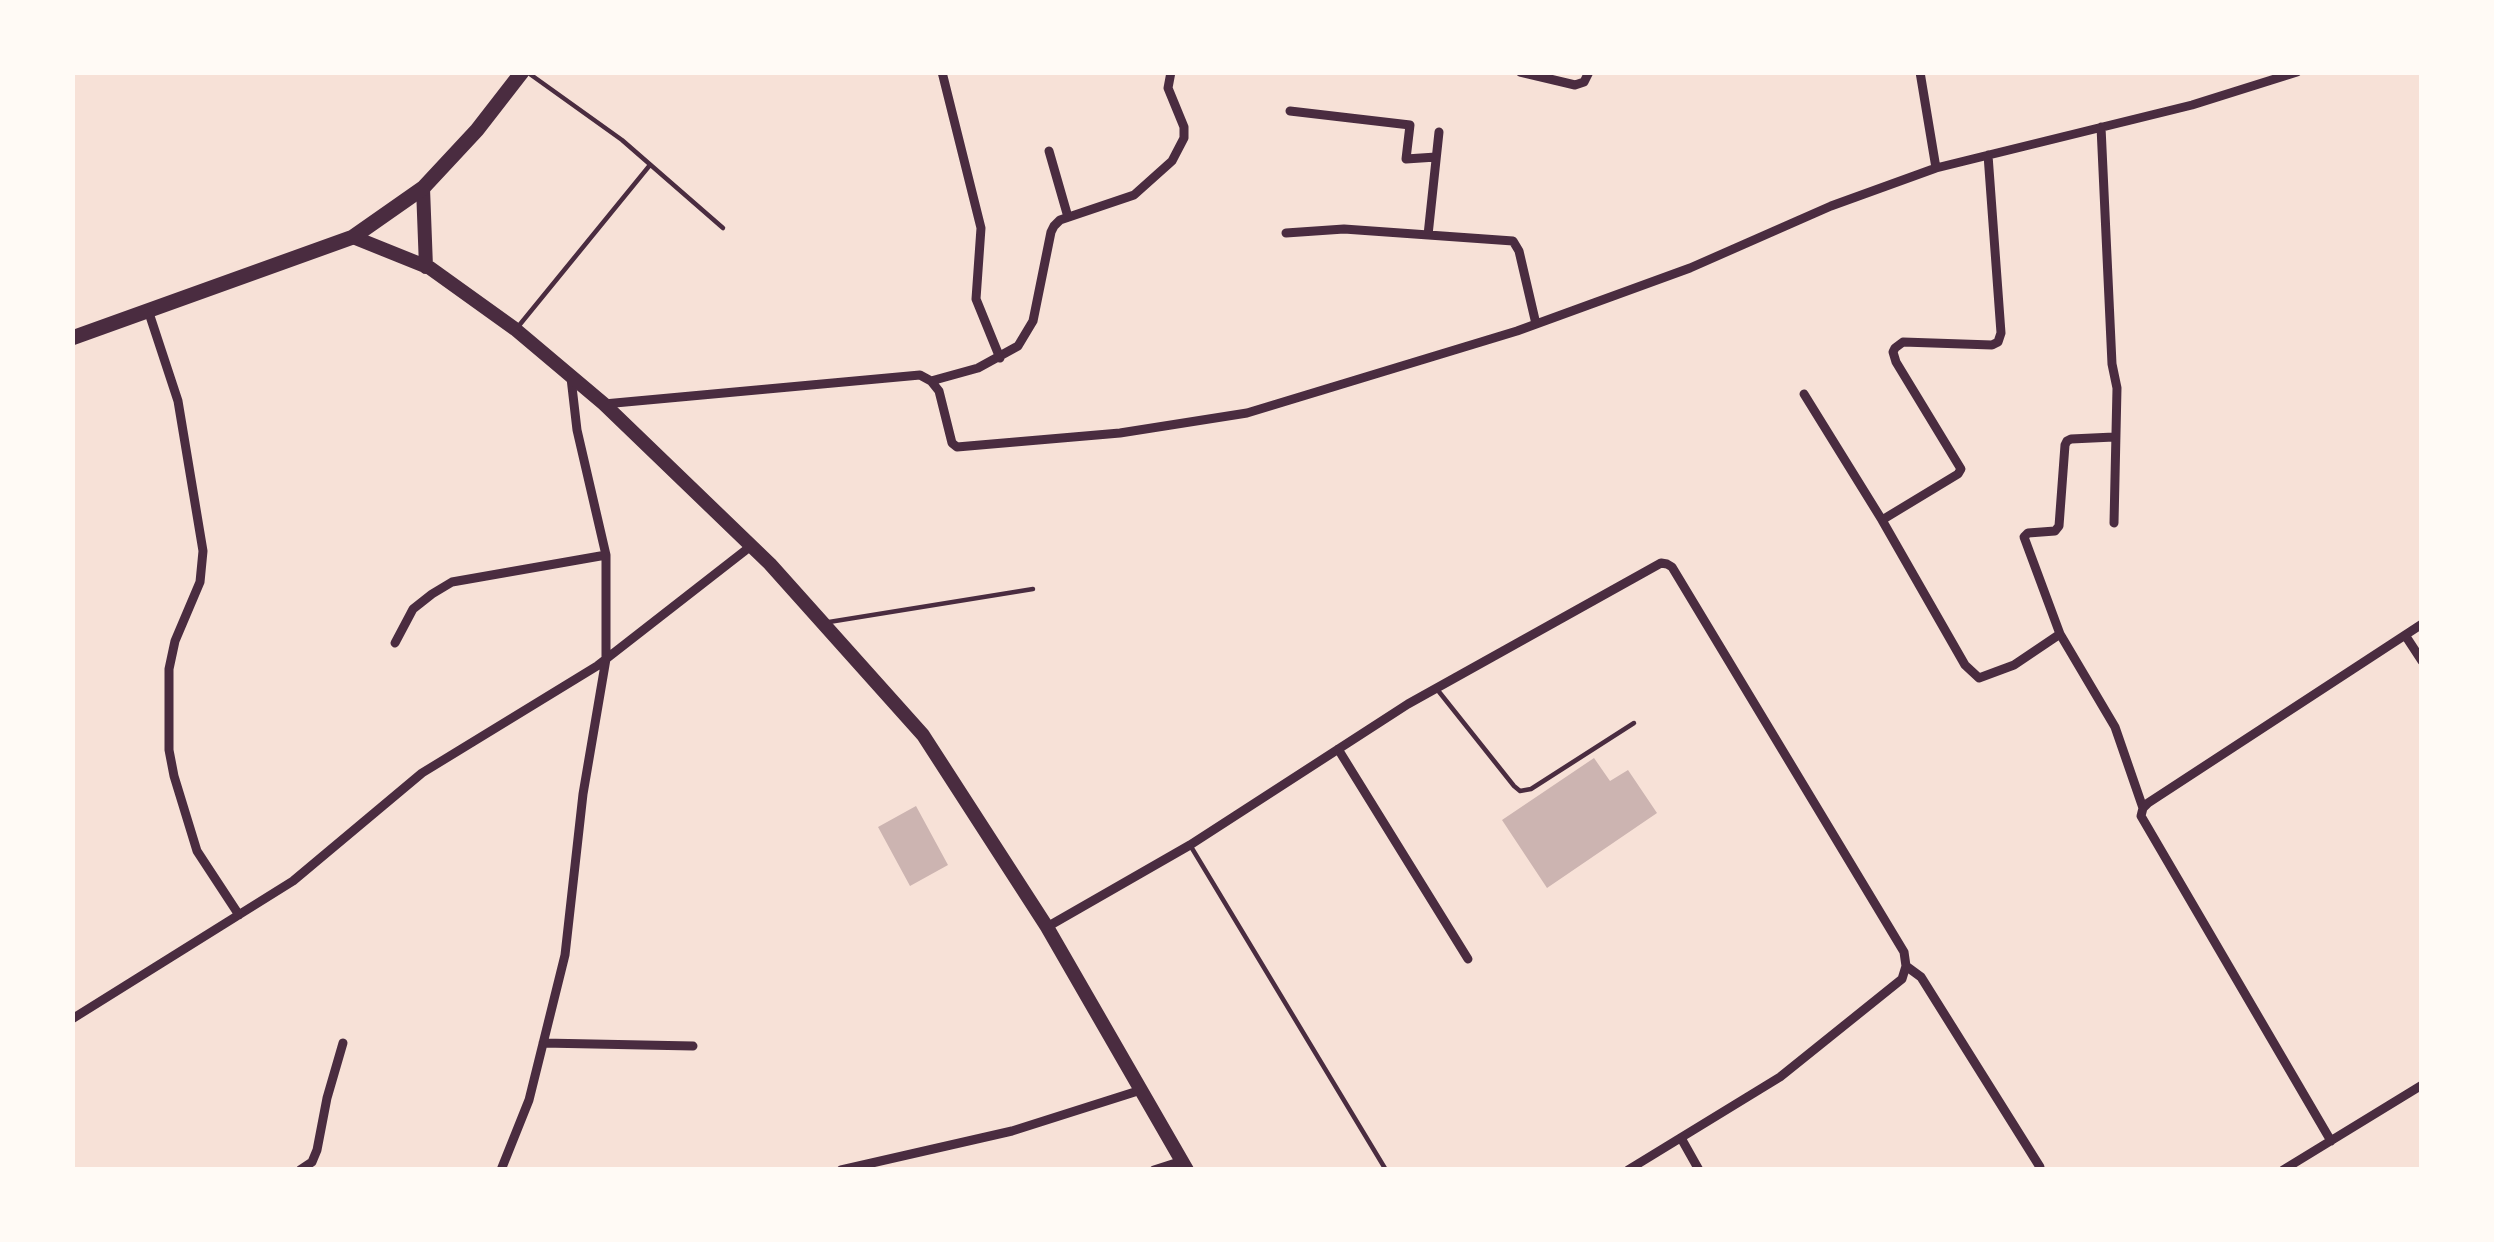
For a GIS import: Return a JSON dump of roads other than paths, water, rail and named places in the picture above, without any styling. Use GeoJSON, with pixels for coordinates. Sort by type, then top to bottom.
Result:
{"type":"FeatureCollection","features":[{"type":"Feature","properties":{"kind":"main road"},"geometry":{"type":"LineString","coordinates":[[72,338],[353,237],[423,188],[524,72]]}},
{"type":"Feature","properties":{"kind":"main road"},"geometry":{"type":"LineString","coordinates":[[423,188],[426,267]]}},
{"type":"Feature","properties":{"kind":"main road"},"geometry":{"type":"LineString","coordinates":[[353,237],[426,267],[515,329],[604,404],[823,623],[923,735],[1047,927],[1184,1165]]}},
{"type":"Feature","properties":{"kind":"street"},"geometry":{"type":"LineString","coordinates":[[942,72],[981,228],[976,299],[1000,358]]}},
{"type":"Feature","properties":{"kind":"street"},"geometry":{"type":"LineString","coordinates":[[932,382],[1000,358],[1026,336],[1034,321],[1051,232],[1060,220],[1134,195],[1172,161],[1184,138],[1184,127],[1168,88],[1171,72]]}},
{"type":"Feature","properties":{"kind":"street"},"geometry":{"type":"LineString","coordinates":[[1520,72],[1575,85],[1584,82],[1589,72]]}},
{"type":"Feature","properties":{"kind":"street"},"geometry":{"type":"LineString","coordinates":[[1920,72],[1936,168]]}},
{"type":"Feature","properties":{"kind":"street"},"geometry":{"type":"LineString","coordinates":[[604,404],[920,375],[939,391],[957,447],[1120,433],[1247,413],[1536,324],[1690,268],[1831,206],[1936,168],[2214,99],[2297,72]]}},
{"type":"Feature","properties":{"kind":"street"},"geometry":{"type":"LineString","coordinates":[[1289,112],[1410,124],[1406,158],[1436,157]]}},
{"type":"Feature","properties":{"kind":"street"},"geometry":{"type":"LineString","coordinates":[[2101,128],[2117,388],[2114,524]]}},
{"type":"Feature","properties":{"kind":"street"},"geometry":{"type":"LineString","coordinates":[[1429,235],[1439,132]]}},
{"type":"Feature","properties":{"kind":"street"},"geometry":{"type":"LineString","coordinates":[[1049,151],[1068,217]]}},
{"type":"Feature","properties":{"kind":"street"},"geometry":{"type":"LineString","coordinates":[[1882,520],[1961,470],[1896,362],[1895,348],[1903,342],[1992,345],[2001,333],[1988,155]]}},
{"type":"Feature","properties":{"kind":"street"},"geometry":{"type":"LineString","coordinates":[[1286,233],[1344,229],[1514,241],[1536,324]]}},
{"type":"Feature","properties":{"kind":"street"},"geometry":{"type":"LineString","coordinates":[[148,310],[178,401],[203,551],[200,582],[175,641],[169,669],[169,750],[197,851],[239,915]]}},
{"type":"Feature","properties":{"kind":"street"},"geometry":{"type":"LineString","coordinates":[[501,1170],[529,1100],[565,955],[583,794],[606,658],[606,555],[577,430],[572,378]]}},
{"type":"Feature","properties":{"kind":"street"},"geometry":{"type":"LineString","coordinates":[[1804,394],[1965,665],[1979,679],[2014,665],[2060,634]]}},
{"type":"Feature","properties":{"kind":"street"},"geometry":{"type":"LineString","coordinates":[[2114,437],[2067,441],[2058,528],[2024,537],[2060,634],[2115,727],[2143,808],[2141,816],[2331,1141]]}},
{"type":"Feature","properties":{"kind":"street"},"geometry":{"type":"LineString","coordinates":[[72,1019],[293,881],[422,772],[606,658],[751,546]]}},
{"type":"Feature","properties":{"kind":"street"},"geometry":{"type":"LineString","coordinates":[[394,643],[413,609],[452,582],[606,555]]}},
{"type":"Feature","properties":{"kind":"street"},"geometry":{"type":"LineString","coordinates":[[1047,927],[1190,845],[1436,688],[1661,563],[1667,564],[1904,952],[1906,966],[1902,979],[1780,1077],[1628,1170]]}},
{"type":"Feature","properties":{"kind":"street"},"geometry":{"type":"LineString","coordinates":[[2143,808],[2422,624]]}},
{"type":"Feature","properties":{"kind":"street"},"geometry":{"type":"LineString","coordinates":[[2405,635],[2422,661]]}},
{"type":"Feature","properties":{"kind":"street"},"geometry":{"type":"LineString","coordinates":[[1338,749],[1468,959]]}},
{"type":"Feature","properties":{"kind":"street"},"geometry":{"type":"LineString","coordinates":[[1906,966],[1922,977],[2040,1167]]}},
{"type":"Feature","properties":{"kind":"street"},"geometry":{"type":"LineString","coordinates":[[300,1170],[312,1162],[317,1150],[343,1043]]}},
{"type":"Feature","properties":{"kind":"street"},"geometry":{"type":"LineString","coordinates":[[543,1043],[693,1046]]}},
{"type":"Feature","properties":{"kind":"street"},"geometry":{"type":"LineString","coordinates":[[2283,1170],[2422,1085]]}},
{"type":"Feature","properties":{"kind":"street"},"geometry":{"type":"LineString","coordinates":[[841,1170],[1012,1131],[1141,1090]]}},
{"type":"Feature","properties":{"kind":"street"},"geometry":{"type":"LineString","coordinates":[[1681,1138],[1699,1170]]}},
{"type":"Feature","properties":{"kind":"street"},"geometry":{"type":"LineString","coordinates":[[1154,1170],[1184,1165]]}},
{"type":"Feature","properties":{"kind":"lane"},"geometry":{"type":"LineString","coordinates":[[524,72],[595,120],[723,227]]}},
{"type":"Feature","properties":{"kind":"lane"},"geometry":{"type":"LineString","coordinates":[[515,329],[650,165]]}},
{"type":"Feature","properties":{"kind":"lane"},"geometry":{"type":"LineString","coordinates":[[823,623],[1033,589]]}},
{"type":"Feature","properties":{"kind":"lane"},"geometry":{"type":"LineString","coordinates":[[1436,688],[1520,790],[1532,789],[1634,723]]}},
{"type":"Feature","properties":{"kind":"lane"},"geometry":{"type":"LineString","coordinates":[[1190,845],[1386,1170]]}}]}
